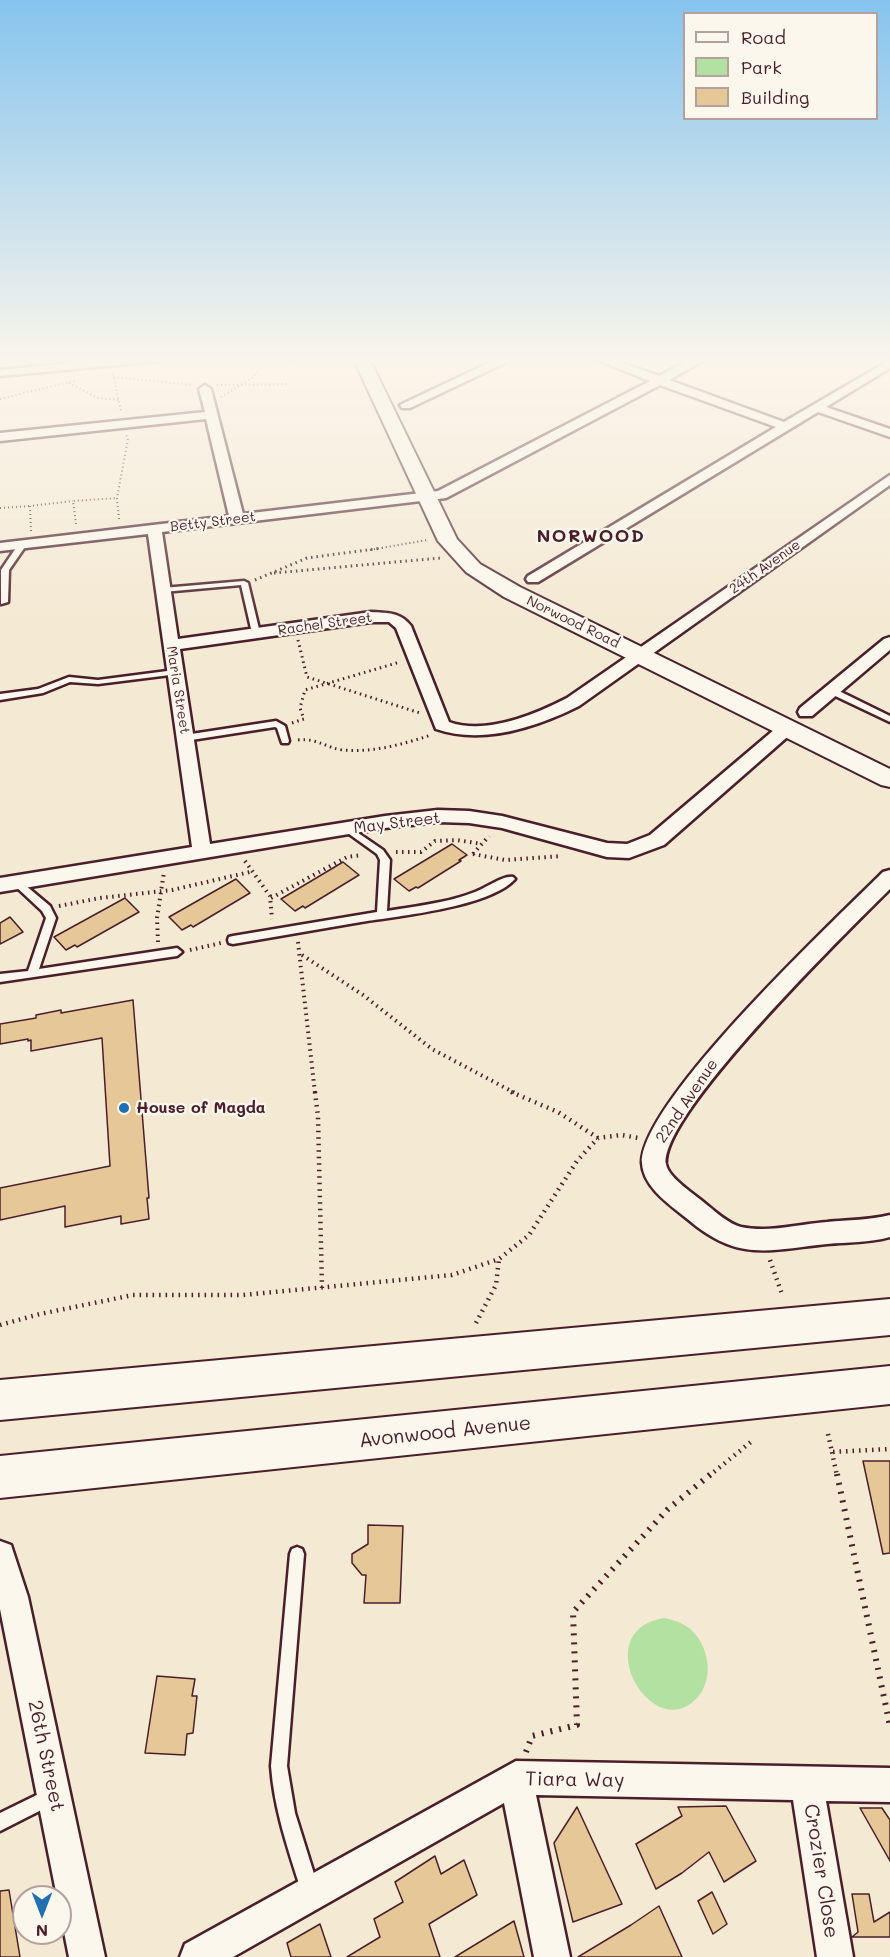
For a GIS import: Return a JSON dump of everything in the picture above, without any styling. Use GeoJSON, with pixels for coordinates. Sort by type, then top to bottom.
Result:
{"type":"FeatureCollection","features":[{"type":"Feature","properties":{"kind":"street"},"geometry":{"type":"LineString","coordinates":[[220,449],[237,519]]}},
{"type":"Feature","properties":{"kind":"street","name":"Norwood Road"},"geometry":{"type":"LineString","coordinates":[[405,449],[453,547],[481,574],[512,592],[890,779]]}},
{"type":"Feature","properties":{"kind":"street","name":"Betty Street"},"geometry":{"type":"LineString","coordinates":[[0,547],[441,495],[528,449]]}},
{"type":"Feature","properties":{"kind":"street"},"geometry":{"type":"LineString","coordinates":[[533,579],[747,449]]}},
{"type":"Feature","properties":{"kind":"street","name":"24th Avenue"},"geometry":{"type":"LineString","coordinates":[[640,656],[890,479]]}},
{"type":"Feature","properties":{"kind":"street","name":"Maria Street"},"geometry":{"type":"LineString","coordinates":[[153,529],[202,852]]}},
{"type":"Feature","properties":{"kind":"street","name":"Rachel Street"},"geometry":{"type":"LineString","coordinates":[[171,645],[381,616],[393,618],[403,626],[436,714],[442,725],[448,729]]}},
{"type":"Feature","properties":{"kind":"street"},"geometry":{"type":"LineString","coordinates":[[806,712],[890,642]]}},
{"type":"Feature","properties":{"kind":"street"},"geometry":{"type":"LineString","coordinates":[[448,729],[492,727],[520,723],[549,715],[573,702],[640,656]]}},
{"type":"Feature","properties":{"kind":"street","name":"May Street"},"geometry":{"type":"LineString","coordinates":[[8,883],[411,818],[470,817],[502,822],[607,850],[629,851],[657,840],[787,728]]}},
{"type":"Feature","properties":{"kind":"street","name":"22nd Avenue"},"geometry":{"type":"LineString","coordinates":[[890,877],[728,1044],[695,1085],[658,1142],[654,1165],[664,1182],[704,1217],[726,1232],[741,1238],[763,1239],[890,1226]]}},
{"type":"Feature","properties":{"kind":"street"},"geometry":{"type":"LineString","coordinates":[[0,1400],[890,1317]]}},
{"type":"Feature","properties":{"kind":"street","name":"Avonwood Avenue"},"geometry":{"type":"LineString","coordinates":[[0,1477],[890,1385]]}},
{"type":"Feature","properties":{"kind":"street","name":"26th Street"},"geometry":{"type":"LineString","coordinates":[[0,1556],[6,1600],[54,1794],[87,1957]]}},
{"type":"Feature","properties":{"kind":"street"},"geometry":{"type":"LineString","coordinates":[[516,1778],[552,1957]]}},
{"type":"Feature","properties":{"kind":"street","name":"Tiara Way"},"geometry":{"type":"LineString","coordinates":[[198,1957],[516,1778],[890,1785]]}},
{"type":"Feature","properties":{"kind":"street","name":"Crozier Close"},"geometry":{"type":"LineString","coordinates":[[807,1785],[835,1957]]}},
{"type":"Feature","properties":{"kind":"lane"},"geometry":{"type":"LineString","coordinates":[[4,602],[4,570],[27,544]]}},
{"type":"Feature","properties":{"kind":"lane"},"geometry":{"type":"LineString","coordinates":[[163,590],[244,583],[256,633]]}},
{"type":"Feature","properties":{"kind":"lane"},"geometry":{"type":"LineString","coordinates":[[0,697],[40,691],[69,679],[98,682],[175,672]]}},
{"type":"Feature","properties":{"kind":"lane"},"geometry":{"type":"LineString","coordinates":[[832,691],[890,719]]}},
{"type":"Feature","properties":{"kind":"lane"},"geometry":{"type":"LineString","coordinates":[[185,738],[273,725],[281,726],[285,741]]}},
{"type":"Feature","properties":{"kind":"lane"},"geometry":{"type":"LineString","coordinates":[[348,829],[380,852],[385,860],[382,915]]}},
{"type":"Feature","properties":{"kind":"lane"},"geometry":{"type":"LineString","coordinates":[[233,940],[466,901],[510,879]]}},
{"type":"Feature","properties":{"kind":"lane"},"geometry":{"type":"LineString","coordinates":[[8,883],[24,891],[46,909],[51,918],[32,974]]}},
{"type":"Feature","properties":{"kind":"lane"},"geometry":{"type":"LineString","coordinates":[[0,978],[177,952]]}},
{"type":"Feature","properties":{"kind":"lane"},"geometry":{"type":"LineString","coordinates":[[297,1554],[281,1735],[280,1789],[311,1893]]}},
{"type":"Feature","properties":{"kind":"lane"},"geometry":{"type":"LineString","coordinates":[[0,1822],[54,1794]]}},
{"type":"Feature","properties":{"kind":"path"},"geometry":{"type":"LineString","coordinates":[[121,533],[117,498],[126,449]]}},
{"type":"Feature","properties":{"kind":"path"},"geometry":{"type":"LineString","coordinates":[[0,508],[117,498]]}},
{"type":"Feature","properties":{"kind":"path"},"geometry":{"type":"LineString","coordinates":[[73,501],[78,538]]}},
{"type":"Feature","properties":{"kind":"path"},"geometry":{"type":"LineString","coordinates":[[27,544],[30,506]]}},
{"type":"Feature","properties":{"kind":"path"},"geometry":{"type":"LineString","coordinates":[[434,539],[307,558],[271,574],[447,557]]}},
{"type":"Feature","properties":{"kind":"path"},"geometry":{"type":"LineString","coordinates":[[295,628],[307,677],[417,713],[436,714]]}},
{"type":"Feature","properties":{"kind":"path"},"geometry":{"type":"LineString","coordinates":[[281,726],[304,719],[300,708],[305,690],[378,670],[415,657]]}},
{"type":"Feature","properties":{"kind":"path"},"geometry":{"type":"LineString","coordinates":[[285,741],[313,738],[342,750],[418,740],[448,729]]}},
{"type":"Feature","properties":{"kind":"path"},"geometry":{"type":"LineString","coordinates":[[488,838],[473,854],[505,860],[556,857]]}},
{"type":"Feature","properties":{"kind":"path"},"geometry":{"type":"LineString","coordinates":[[246,864],[271,898],[273,933],[298,941],[301,954],[318,1118],[322,1288]]}},
{"type":"Feature","properties":{"kind":"path"},"geometry":{"type":"LineString","coordinates":[[46,909],[100,898],[162,891],[250,872]]}},
{"type":"Feature","properties":{"kind":"path"},"geometry":{"type":"LineString","coordinates":[[158,955],[157,918],[164,878]]}},
{"type":"Feature","properties":{"kind":"path"},"geometry":{"type":"LineString","coordinates":[[177,952],[233,940]]}},
{"type":"Feature","properties":{"kind":"path"},"geometry":{"type":"LineString","coordinates":[[301,954],[363,994],[432,1049],[502,1088],[558,1112],[598,1138]]}},
{"type":"Feature","properties":{"kind":"path"},"geometry":{"type":"LineString","coordinates":[[0,1325],[40,1314],[133,1295],[243,1295],[452,1275],[500,1259],[530,1235],[577,1161],[598,1138],[621,1134],[658,1142]]}},
{"type":"Feature","properties":{"kind":"path"},"geometry":{"type":"LineString","coordinates":[[763,1239],[782,1294]]}},
{"type":"Feature","properties":{"kind":"path"},"geometry":{"type":"LineString","coordinates":[[476,1323],[496,1284],[500,1259]]}},
{"type":"Feature","properties":{"kind":"path"},"geometry":{"type":"LineString","coordinates":[[828,1434],[890,1726]]}},
{"type":"Feature","properties":{"kind":"path"},"geometry":{"type":"LineString","coordinates":[[516,1778],[532,1736],[577,1725],[573,1612],[668,1509],[752,1441]]}},
{"type":"Feature","properties":{"kind":"path"},"geometry":{"type":"LineString","coordinates":[[832,1452],[890,1449]]}},
{"type":"Feature","properties":{"kind":"green space"},"geometry":{"type":"Polygon","coordinates":[[[664,1618],[683,1624],[696,1635],[705,1652],[707,1662],[708,1672],[703,1690],[697,1698],[679,1709],[662,1708],[646,1697],[634,1681],[628,1662],[630,1643],[641,1627],[664,1618]]]}},
{"type":"Feature","properties":{"kind":"building"},"geometry":{"type":"Polygon","coordinates":[[[452,844],[467,855],[418,888],[409,891],[394,879],[452,844]]]}},
{"type":"Feature","properties":{"kind":"building"},"geometry":{"type":"Polygon","coordinates":[[[343,862],[359,875],[305,908],[303,906],[295,911],[281,899],[343,862]]]}},
{"type":"Feature","properties":{"kind":"building"},"geometry":{"type":"Polygon","coordinates":[[[236,879],[250,893],[193,927],[191,925],[182,930],[169,917],[236,879]]]}},
{"type":"Feature","properties":{"kind":"building"},"geometry":{"type":"Polygon","coordinates":[[[125,898],[139,912],[77,947],[75,945],[66,950],[54,937],[125,898]]]}},
{"type":"Feature","properties":{"kind":"building"},"geometry":{"type":"Polygon","coordinates":[[[10,917],[23,932],[0,944],[0,923],[10,917]]]}},
{"type":"Feature","properties":{"kind":"building","name":"House of Magda"},"geometry":{"type":"Polygon","coordinates":[[[133,1000],[149,1219],[121,1224],[121,1216],[65,1227],[65,1206],[0,1220],[0,1188],[110,1166],[102,1038],[31,1051],[31,1040],[28,1041],[28,1039],[0,1044],[0,1024],[36,1018],[36,1015],[61,1010],[61,1013],[133,1000]]]}},
{"type":"Feature","properties":{"kind":"building"},"geometry":{"type":"Polygon","coordinates":[[[863,1461],[890,1461],[890,1553],[883,1554],[863,1461]]]}},
{"type":"Feature","properties":{"kind":"building"},"geometry":{"type":"Polygon","coordinates":[[[368,1525],[403,1526],[400,1603],[364,1603],[366,1575],[362,1575],[352,1563],[352,1554],[368,1544],[368,1525]]]}},
{"type":"Feature","properties":{"kind":"building"},"geometry":{"type":"Polygon","coordinates":[[[157,1676],[195,1679],[192,1696],[197,1696],[193,1733],[187,1734],[185,1755],[145,1753],[157,1676]]]}},
{"type":"Feature","properties":{"kind":"building"},"geometry":{"type":"Polygon","coordinates":[[[726,1806],[756,1861],[724,1882],[709,1852],[656,1889],[636,1844],[682,1816],[678,1807],[726,1806]]]}},
{"type":"Feature","properties":{"kind":"building"},"geometry":{"type":"Polygon","coordinates":[[[577,1807],[622,1904],[573,1922],[554,1843],[577,1807]]]}},
{"type":"Feature","properties":{"kind":"building"},"geometry":{"type":"Polygon","coordinates":[[[860,1808],[882,1808],[890,1820],[890,1861],[860,1808]]]}},
{"type":"Feature","properties":{"kind":"building"},"geometry":{"type":"Polygon","coordinates":[[[435,1856],[441,1874],[464,1860],[477,1895],[429,1924],[440,1957],[347,1957],[380,1937],[374,1919],[403,1902],[395,1882],[435,1856]]]}},
{"type":"Feature","properties":{"kind":"building"},"geometry":{"type":"Polygon","coordinates":[[[9,1890],[12,1908],[12,1945],[18,1945],[20,1957],[0,1957],[0,1891],[9,1890]]]}},
{"type":"Feature","properties":{"kind":"building"},"geometry":{"type":"Polygon","coordinates":[[[712,1892],[727,1924],[713,1934],[698,1901],[712,1892]]]}},
{"type":"Feature","properties":{"kind":"building"},"geometry":{"type":"Polygon","coordinates":[[[852,1894],[869,1894],[874,1922],[890,1912],[890,1937],[852,1937],[858,1932],[852,1894]]]}},
{"type":"Feature","properties":{"kind":"building"},"geometry":{"type":"Polygon","coordinates":[[[659,1906],[682,1957],[578,1957],[631,1925],[659,1906]]]}},
{"type":"Feature","properties":{"kind":"building"},"geometry":{"type":"Polygon","coordinates":[[[514,1921],[524,1957],[455,1957],[514,1921]]]}},
{"type":"Feature","properties":{"kind":"building"},"geometry":{"type":"Polygon","coordinates":[[[320,1924],[331,1957],[291,1957],[287,1943],[320,1924]]]}},
{"type":"Feature","properties":{"kind":"place","name":"House of Magda"},"geometry":{"type":"Point","coordinates":[124,1108]}},
{"type":"Feature","properties":{"kind":"district","name":"NORWOOD"},"geometry":{"type":"Point","coordinates":[591,536]}}]}
